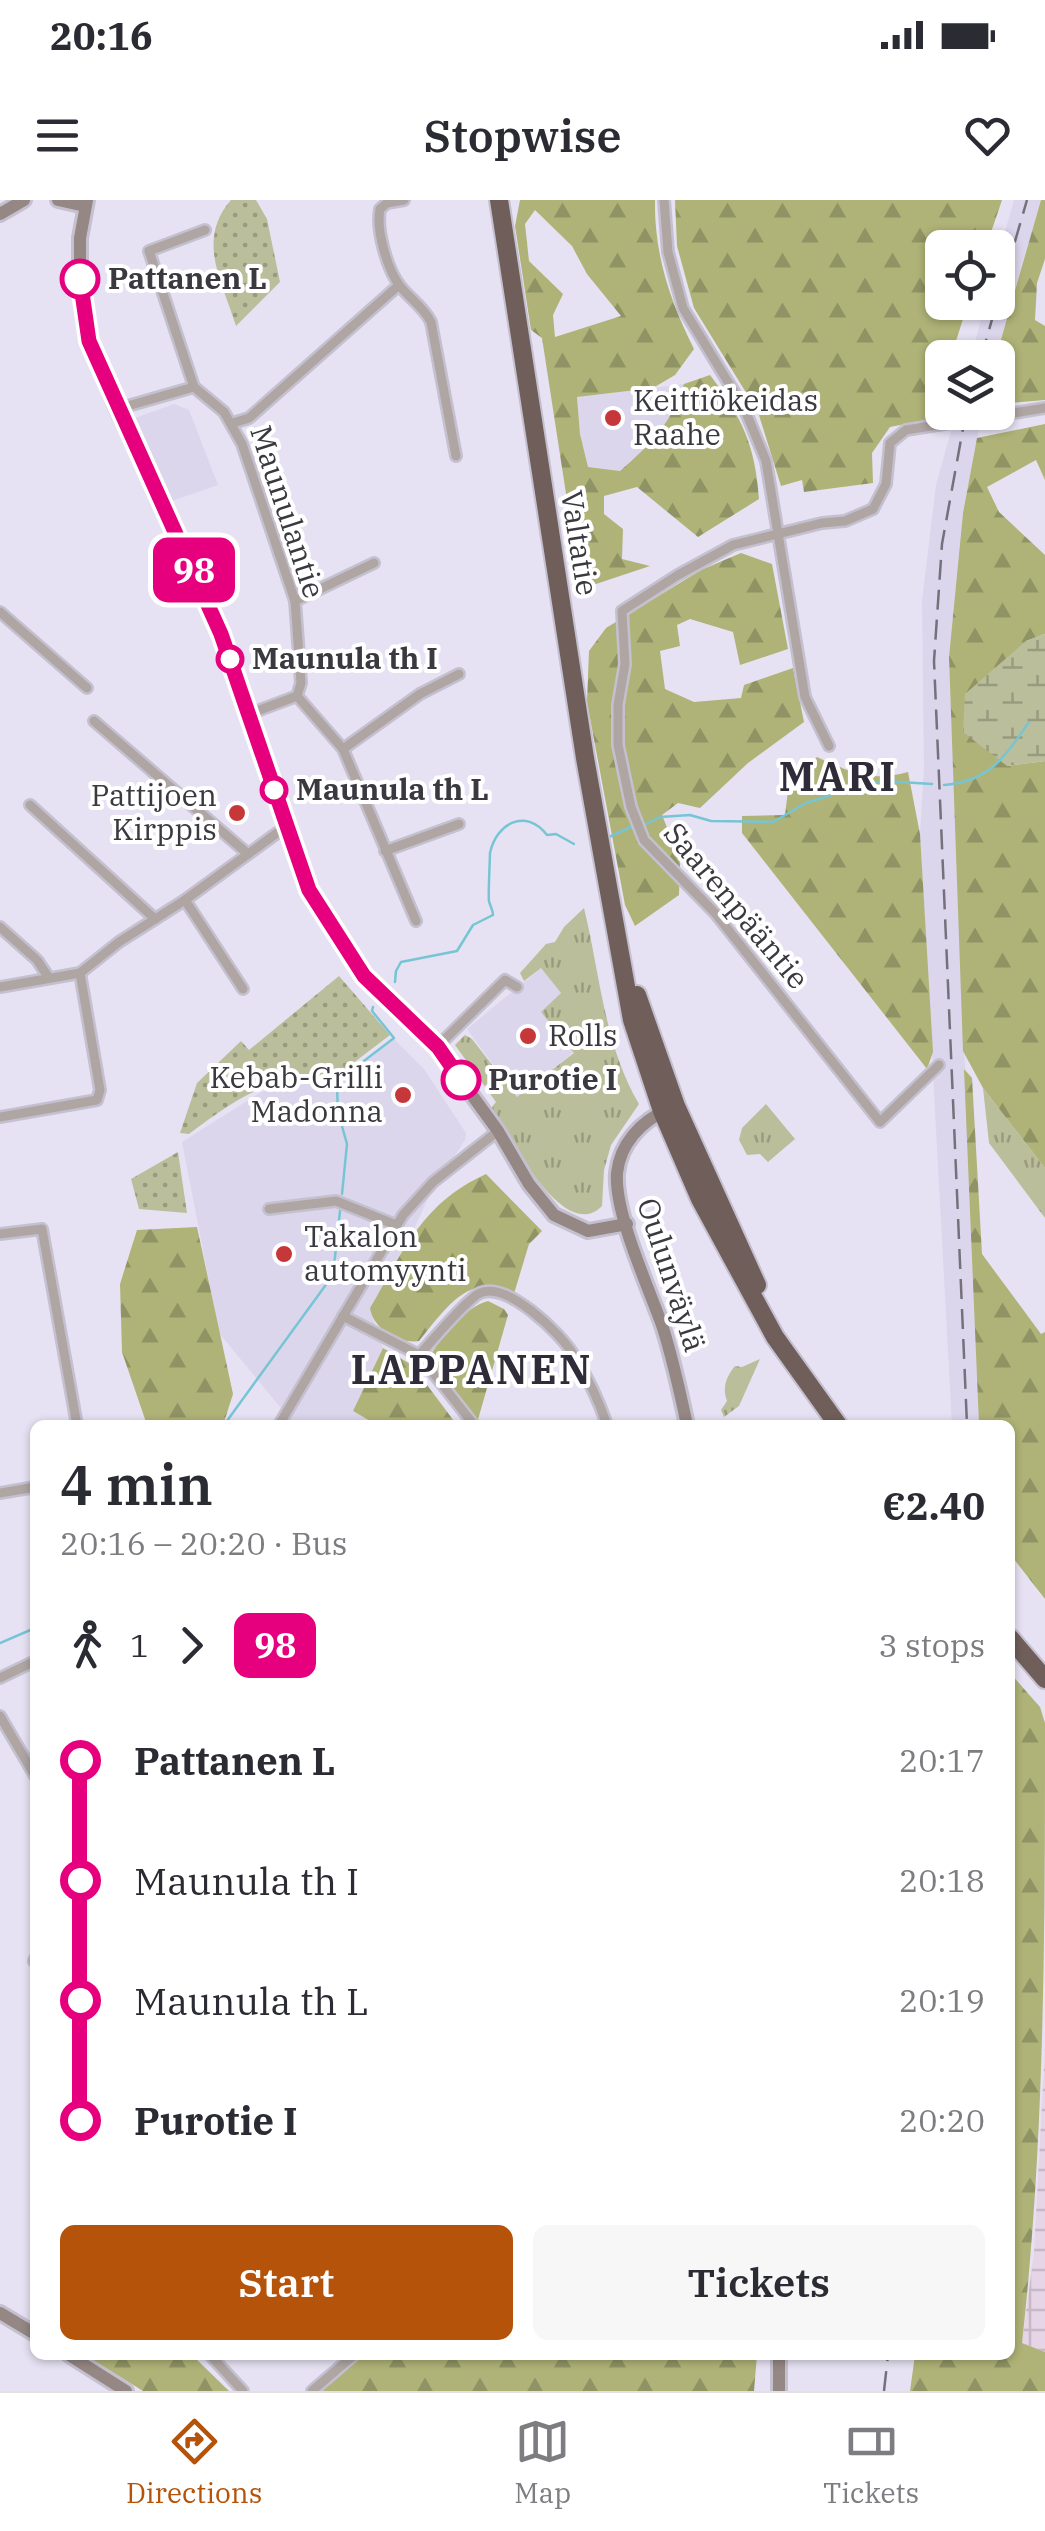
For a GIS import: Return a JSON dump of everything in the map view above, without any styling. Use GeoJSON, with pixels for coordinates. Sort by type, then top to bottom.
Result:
{"type":"FeatureCollection","features":[{"type":"Feature","properties":{"kind":"highway","name":"Valtatie"},"geometry":{"type":"LineString","coordinates":[[500,200],[607,894],[632,1020],[700,1199],[775,1337],[835,1420]]}},
{"type":"Feature","properties":{"kind":"highway"},"geometry":{"type":"LineString","coordinates":[[1015,1644],[1045,1678]]}},
{"type":"Feature","properties":{"kind":"street"},"geometry":{"type":"LineString","coordinates":[[58,200],[86,203],[80,276],[89,341],[221,634],[309,890],[364,976],[438,1047],[554,1215],[588,1231],[627,1224]]}},
{"type":"Feature","properties":{"kind":"street"},"geometry":{"type":"LineString","coordinates":[[404,200],[387,203],[380,209],[382,242],[399,285],[423,307],[431,322],[456,456]]}},
{"type":"Feature","properties":{"kind":"street"},"geometry":{"type":"LineString","coordinates":[[664,200],[668,252],[677,291],[692,325],[745,410],[760,442],[806,697],[829,746]]}},
{"type":"Feature","properties":{"kind":"street"},"geometry":{"type":"LineString","coordinates":[[0,214],[22,201]]}},
{"type":"Feature","properties":{"kind":"street"},"geometry":{"type":"LineString","coordinates":[[117,409],[194,388],[148,251],[205,230]]}},
{"type":"Feature","properties":{"kind":"street"},"geometry":{"type":"LineString","coordinates":[[233,423],[249,418],[399,285]]}},
{"type":"Feature","properties":{"kind":"street","name":"Maunulantie"},"geometry":{"type":"LineString","coordinates":[[194,388],[233,423],[295,601],[300,684],[297,696]]}},
{"type":"Feature","properties":{"kind":"street"},"geometry":{"type":"LineString","coordinates":[[778,534],[845,521],[873,510],[884,493],[890,443],[906,430],[1045,408]]}},
{"type":"Feature","properties":{"kind":"street","name":"Saarenpääntie"},"geometry":{"type":"LineString","coordinates":[[778,534],[721,550],[622,611],[625,664],[618,704],[618,744],[631,807],[644,840],[715,912],[880,1122],[939,1065]]}},
{"type":"Feature","properties":{"kind":"street"},"geometry":{"type":"LineString","coordinates":[[295,601],[374,563]]}},
{"type":"Feature","properties":{"kind":"street"},"geometry":{"type":"LineString","coordinates":[[0,612],[86,688]]}},
{"type":"Feature","properties":{"kind":"street"},"geometry":{"type":"LineString","coordinates":[[343,749],[420,694],[460,674]]}},
{"type":"Feature","properties":{"kind":"street"},"geometry":{"type":"LineString","coordinates":[[249,714],[297,696],[343,749],[416,921]]}},
{"type":"Feature","properties":{"kind":"street"},"geometry":{"type":"LineString","coordinates":[[94,722],[248,854]]}},
{"type":"Feature","properties":{"kind":"street"},"geometry":{"type":"LineString","coordinates":[[30,805],[155,919]]}},
{"type":"Feature","properties":{"kind":"street"},"geometry":{"type":"LineString","coordinates":[[385,851],[459,824]]}},
{"type":"Feature","properties":{"kind":"street"},"geometry":{"type":"LineString","coordinates":[[0,987],[80,973],[277,833],[288,830]]}},
{"type":"Feature","properties":{"kind":"street"},"geometry":{"type":"LineString","coordinates":[[185,900],[243,988]]}},
{"type":"Feature","properties":{"kind":"street"},"geometry":{"type":"LineString","coordinates":[[0,926],[37,960],[48,978]]}},
{"type":"Feature","properties":{"kind":"street"},"geometry":{"type":"LineString","coordinates":[[0,1116],[97,1100],[100,1090],[80,973]]}},
{"type":"Feature","properties":{"kind":"street"},"geometry":{"type":"LineString","coordinates":[[438,1047],[506,980],[517,987]]}},
{"type":"Feature","properties":{"kind":"street","name":"Oulunväylä"},"geometry":{"type":"LineString","coordinates":[[669,1109],[638,1128],[620,1160],[618,1190],[664,1330],[686,1420]]}},
{"type":"Feature","properties":{"kind":"street"},"geometry":{"type":"LineString","coordinates":[[282,1420],[396,1225],[433,1182],[498,1130]]}},
{"type":"Feature","properties":{"kind":"street"},"geometry":{"type":"LineString","coordinates":[[268,1210],[336,1200],[396,1225]]}},
{"type":"Feature","properties":{"kind":"street"},"geometry":{"type":"LineString","coordinates":[[0,1234],[42,1229],[76,1420]]}},
{"type":"Feature","properties":{"kind":"street"},"geometry":{"type":"LineString","coordinates":[[419,1355],[478,1294],[494,1291],[514,1299],[552,1328],[572,1352],[605,1420]]}},
{"type":"Feature","properties":{"kind":"street"},"geometry":{"type":"LineString","coordinates":[[343,1316],[419,1355],[470,1420]]}},
{"type":"Feature","properties":{"kind":"street"},"geometry":{"type":"LineString","coordinates":[[0,1493],[30,1488]]}},
{"type":"Feature","properties":{"kind":"street"},"geometry":{"type":"LineString","coordinates":[[0,1678],[30,1663]]}},
{"type":"Feature","properties":{"kind":"street"},"geometry":{"type":"LineString","coordinates":[[0,1716],[30,1767]]}},
{"type":"Feature","properties":{"kind":"street"},"geometry":{"type":"LineString","coordinates":[[0,2310],[30,2330]]}},
{"type":"Feature","properties":{"kind":"street"},"geometry":{"type":"LineString","coordinates":[[77,2360],[126,2391]]}},
{"type":"Feature","properties":{"kind":"street"},"geometry":{"type":"LineString","coordinates":[[215,2360],[243,2391]]}},
{"type":"Feature","properties":{"kind":"street"},"geometry":{"type":"LineString","coordinates":[[312,2391],[348,2360]]}},
{"type":"Feature","properties":{"kind":"street"},"geometry":{"type":"LineString","coordinates":[[779,2391],[780,2360]]}},
{"type":"Feature","properties":{"kind":"shaded area"},"geometry":{"type":"Polygon","coordinates":[[[1014,200],[1041,200],[1015,291],[1015,230],[1005,230],[1014,200]]]}},
{"type":"Feature","properties":{"kind":"shaded area"},"geometry":{"type":"Polygon","coordinates":[[[981,320],[1007,320],[1001,340],[976,340],[981,320]]]}},
{"type":"Feature","properties":{"kind":"shaded area"},"geometry":{"type":"Polygon","coordinates":[[[684,384],[674,414],[648,446],[620,471],[588,467],[577,397],[684,384]]]}},
{"type":"Feature","properties":{"kind":"shaded area"},"geometry":{"type":"Polygon","coordinates":[[[174,404],[189,410],[218,485],[172,501],[135,418],[174,404]]]}},
{"type":"Feature","properties":{"kind":"shaded area"},"geometry":{"type":"Polygon","coordinates":[[[951,430],[979,430],[963,513],[949,657],[979,1420],[952,1420],[920,834],[924,768],[922,601],[936,485],[951,430]]]}},
{"type":"Feature","properties":{"kind":"shaded area"},"geometry":{"type":"Polygon","coordinates":[[[541,968],[562,994],[541,1012],[574,1052],[517,1098],[467,1029],[541,968]]]}},
{"type":"Feature","properties":{"kind":"shaded area"},"geometry":{"type":"Polygon","coordinates":[[[394,1039],[424,1069],[466,1133],[370,1308],[383,1348],[353,1411],[368,1420],[290,1420],[219,1333],[182,1142],[261,1092],[309,1083],[333,1088],[394,1039]]]}},
{"type":"Feature","properties":{"kind":"shaded area"},"geometry":{"type":"Polygon","coordinates":[[[1045,2048],[1045,2352],[1022,2343],[1034,2252],[1045,2048]]]}},
{"type":"Feature","properties":{"kind":"green space"},"geometry":{"type":"Polygon","coordinates":[[[231,200],[256,200],[267,219],[280,282],[236,326],[219,277],[214,246],[215,230],[231,200]]]}},
{"type":"Feature","properties":{"kind":"green space"},"geometry":{"type":"Polygon","coordinates":[[[520,200],[655,200],[657,239],[665,277],[694,349],[675,375],[653,388],[577,397],[588,467],[620,471],[659,432],[684,384],[710,375],[739,419],[754,462],[759,499],[698,537],[637,487],[604,496],[604,514],[623,529],[622,559],[650,566],[590,586],[584,546],[569,513],[542,338],[531,330],[515,226],[520,200]],[[535,210],[525,224],[529,261],[563,294],[553,315],[555,337],[621,316],[587,274],[572,246],[535,210]]]}},
{"type":"Feature","properties":{"kind":"green space"},"geometry":{"type":"Polygon","coordinates":[[[675,200],[1002,200],[992,230],[925,230],[925,320],[963,320],[956,340],[925,340],[925,420],[890,427],[872,453],[873,483],[804,492],[802,480],[781,486],[758,412],[694,308],[677,246],[675,200]]]}},
{"type":"Feature","properties":{"kind":"green space"},"geometry":{"type":"Polygon","coordinates":[[[1041,200],[1045,200],[1045,259],[1037,283],[1035,320],[1045,326],[1045,400],[1015,403],[1015,340],[1001,340],[1007,320],[1015,320],[1015,291],[1041,200]]]}},
{"type":"Feature","properties":{"kind":"green space"},"geometry":{"type":"Polygon","coordinates":[[[1045,424],[1045,480],[1036,460],[987,487],[999,512],[1045,555],[1045,634],[1026,641],[1007,766],[1045,761],[1045,1168],[983,1088],[963,1051],[949,657],[963,513],[977,438],[1045,424]]]}},
{"type":"Feature","properties":{"kind":"green space"},"geometry":{"type":"Polygon","coordinates":[[[741,553],[772,564],[788,649],[740,665],[733,632],[690,619],[677,625],[680,646],[660,651],[665,689],[694,702],[741,698],[744,685],[793,668],[804,722],[748,763],[700,808],[678,803],[662,815],[680,860],[679,895],[635,926],[625,905],[587,702],[589,651],[606,628],[701,570],[741,553]]]}},
{"type":"Feature","properties":{"kind":"green space"},"geometry":{"type":"Polygon","coordinates":[[[1045,634],[1045,761],[1007,766],[963,732],[965,694],[1026,641],[1045,634]]]}},
{"type":"Feature","properties":{"kind":"green space"},"geometry":{"type":"Polygon","coordinates":[[[817,757],[861,774],[908,772],[920,834],[933,1052],[927,1069],[742,833],[742,816],[785,815],[789,783],[817,757]]]}},
{"type":"Feature","properties":{"kind":"green space"},"geometry":{"type":"Polygon","coordinates":[[[584,908],[610,1033],[639,1104],[611,1145],[604,1170],[602,1206],[587,1214],[571,1211],[539,1182],[491,1108],[496,1102],[455,1045],[465,1035],[472,1039],[517,1097],[574,1053],[541,1012],[561,993],[541,968],[524,981],[520,973],[546,944],[555,942],[584,908]]]}},
{"type":"Feature","properties":{"kind":"green space"},"geometry":{"type":"Polygon","coordinates":[[[339,976],[390,1035],[331,1080],[292,1079],[273,1084],[238,1100],[189,1134],[180,1133],[197,1083],[241,1041],[249,1050],[339,976]]]}},
{"type":"Feature","properties":{"kind":"green space"},"geometry":{"type":"Polygon","coordinates":[[[964,1069],[972,1078],[982,1254],[1041,1334],[1045,1332],[1045,1599],[1015,1560],[1015,1420],[979,1420],[964,1069]]]}},
{"type":"Feature","properties":{"kind":"green space"},"geometry":{"type":"Polygon","coordinates":[[[983,1088],[1045,1168],[1045,1218],[989,1143],[983,1088]]]}},
{"type":"Feature","properties":{"kind":"green space"},"geometry":{"type":"Polygon","coordinates":[[[766,1104],[795,1139],[768,1162],[760,1154],[747,1155],[739,1140],[742,1128],[766,1104]]]}},
{"type":"Feature","properties":{"kind":"green space"},"geometry":{"type":"Polygon","coordinates":[[[178,1152],[187,1213],[139,1209],[131,1179],[178,1152]]]}},
{"type":"Feature","properties":{"kind":"green space"},"geometry":{"type":"Polygon","coordinates":[[[486,1174],[542,1231],[529,1244],[513,1297],[498,1289],[472,1289],[449,1305],[419,1341],[388,1334],[376,1322],[370,1308],[405,1248],[446,1199],[486,1174]]]}},
{"type":"Feature","properties":{"kind":"green space"},"geometry":{"type":"Polygon","coordinates":[[[197,1227],[233,1394],[225,1420],[145,1420],[122,1352],[120,1284],[137,1230],[197,1227]]]}},
{"type":"Feature","properties":{"kind":"green space"},"geometry":{"type":"Polygon","coordinates":[[[488,1301],[508,1315],[475,1420],[428,1358],[462,1317],[488,1301]]]}},
{"type":"Feature","properties":{"kind":"green space"},"geometry":{"type":"Polygon","coordinates":[[[383,1348],[412,1365],[453,1420],[368,1420],[353,1411],[383,1348]]]}},
{"type":"Feature","properties":{"kind":"green space"},"geometry":{"type":"Polygon","coordinates":[[[760,1359],[739,1406],[724,1417],[721,1410],[727,1401],[725,1387],[729,1374],[735,1366],[760,1359]]]}},
{"type":"Feature","properties":{"kind":"green space"},"geometry":{"type":"Polygon","coordinates":[[[1015,1679],[1040,1707],[1045,1723],[1039,2111],[1022,2343],[1045,2352],[1045,2391],[910,2391],[914,2360],[1015,2360],[1015,1679]]]}},
{"type":"Feature","properties":{"kind":"green space"},"geometry":{"type":"Polygon","coordinates":[[[93,2360],[197,2360],[229,2391],[143,2391],[93,2360]]]}},
{"type":"Feature","properties":{"kind":"green space"},"geometry":{"type":"Polygon","coordinates":[[[356,2360],[757,2360],[754,2391],[321,2391],[356,2360]]]}},
{"type":"Feature","properties":{"kind":"waterway"},"geometry":{"type":"LineString","coordinates":[[944,785],[985,773],[1004,756],[1029,722]]}},
{"type":"Feature","properties":{"kind":"waterway"},"geometry":{"type":"LineString","coordinates":[[646,824],[660,817],[690,815],[711,821],[773,822],[806,803],[864,785],[884,781],[932,784]]}},
{"type":"Feature","properties":{"kind":"waterway"},"geometry":{"type":"LineString","coordinates":[[395,982],[401,962],[457,951],[473,925],[493,915],[489,898],[490,853],[505,827],[530,822],[547,835],[556,834],[574,844]]}},
{"type":"Feature","properties":{"kind":"waterway"},"geometry":{"type":"LineString","coordinates":[[609,837],[631,827]]}},
{"type":"Feature","properties":{"kind":"waterway"},"geometry":{"type":"LineString","coordinates":[[342,1194],[347,1144],[338,1112],[337,1088],[343,1077],[394,1038],[372,1011],[373,1007]]}},
{"type":"Feature","properties":{"kind":"waterway"},"geometry":{"type":"LineString","coordinates":[[228,1420],[333,1275],[340,1211]]}},
{"type":"Feature","properties":{"kind":"waterway"},"geometry":{"type":"LineString","coordinates":[[0,1643],[30,1630]]}},
{"type":"Feature","properties":{"kind":"railway"},"geometry":{"type":"LineString","coordinates":[[1015,241],[1027,200]]}},
{"type":"Feature","properties":{"kind":"railway"},"geometry":{"type":"LineString","coordinates":[[986,340],[992,320]]}},
{"type":"Feature","properties":{"kind":"railway"},"geometry":{"type":"LineString","coordinates":[[963,430],[942,544],[934,661],[967,1420]]}},
{"type":"Feature","properties":{"kind":"railway"},"geometry":{"type":"LineString","coordinates":[[884,2391],[887,2360]]}},
{"type":"Feature","properties":{"kind":"bus line","name":"98"},"geometry":{"type":"LineString","coordinates":[[80,279],[89,341],[221,634],[309,890],[364,976],[438,1047],[461,1080]]}},
{"type":"Feature","properties":{"kind":"place","name":"Pattanen L"},"geometry":{"type":"Point","coordinates":[80,279]}},
{"type":"Feature","properties":{"kind":"place","name":"Keittiökeidas Raahe"},"geometry":{"type":"Point","coordinates":[613,418]}},
{"type":"Feature","properties":{"kind":"place","name":"Maunula th I"},"geometry":{"type":"Point","coordinates":[230,659]}},
{"type":"Feature","properties":{"kind":"place","name":"Maunula th L"},"geometry":{"type":"Point","coordinates":[274,790]}},
{"type":"Feature","properties":{"kind":"place","name":"Pattijoen Kirppis"},"geometry":{"type":"Point","coordinates":[237,813]}},
{"type":"Feature","properties":{"kind":"place","name":"Rolls"},"geometry":{"type":"Point","coordinates":[528,1036]}},
{"type":"Feature","properties":{"kind":"place","name":"Purotie I"},"geometry":{"type":"Point","coordinates":[461,1080]}},
{"type":"Feature","properties":{"kind":"place","name":"Kebab-Grilli Madonna"},"geometry":{"type":"Point","coordinates":[403,1095]}},
{"type":"Feature","properties":{"kind":"place","name":"Takalon automyynti"},"geometry":{"type":"Point","coordinates":[284,1254]}},
{"type":"Feature","properties":{"kind":"district","name":"MARI"},"geometry":{"type":"Point","coordinates":[838,777]}},
{"type":"Feature","properties":{"kind":"district","name":"LAPPANEN"},"geometry":{"type":"Point","coordinates":[472,1370]}}]}
